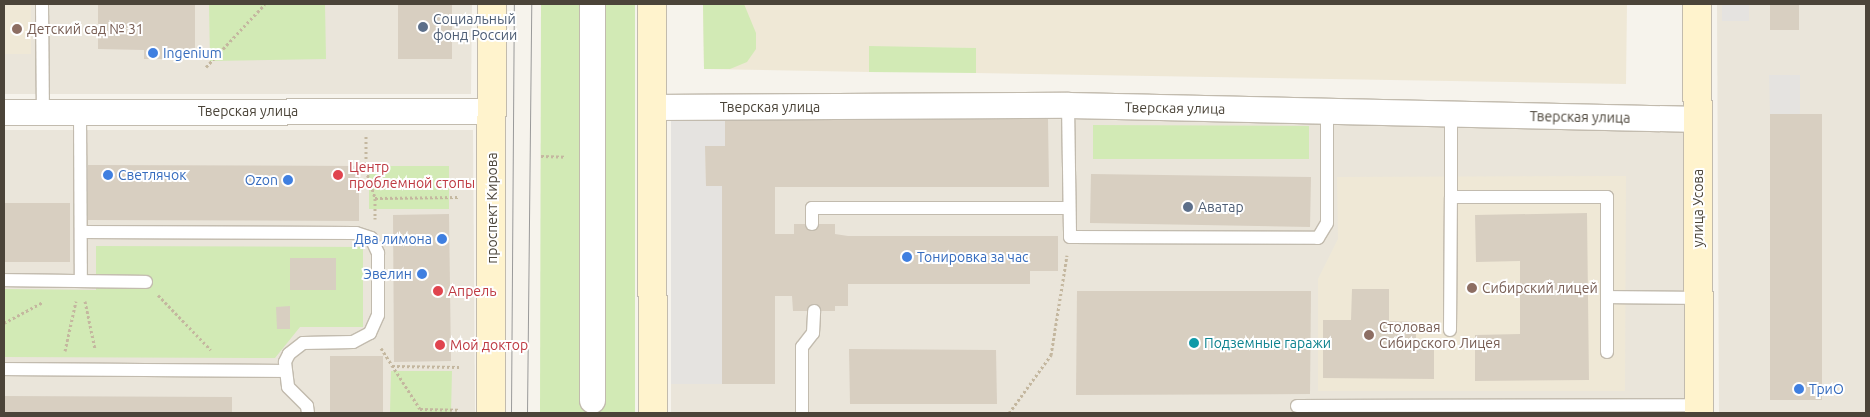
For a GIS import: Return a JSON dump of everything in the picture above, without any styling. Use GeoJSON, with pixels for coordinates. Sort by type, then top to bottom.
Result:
{"type":"FeatureCollection","features":[{"type":"Feature","properties":{"kind":"main road","name":"проспект Кирова"},"geometry":{"type":"LineString","coordinates":[[491,413],[492,4]]}},
{"type":"Feature","properties":{"kind":"main road"},"geometry":{"type":"LineString","coordinates":[[652,4],[653,413]]}},
{"type":"Feature","properties":{"kind":"main road","name":"улица Усова"},"geometry":{"type":"LineString","coordinates":[[1697,4],[1699,409]]}},
{"type":"Feature","properties":{"kind":"street"},"geometry":{"type":"LineString","coordinates":[[592,4],[592,400]]}},
{"type":"Feature","properties":{"kind":"street","name":"Тверская улица"},"geometry":{"type":"LineString","coordinates":[[652,107],[1068,105],[1698,119]]}},
{"type":"Feature","properties":{"kind":"street","name":"Тверская улица"},"geometry":{"type":"LineString","coordinates":[[4,112],[492,111]]}},
{"type":"Feature","properties":{"kind":"lane"},"geometry":{"type":"LineString","coordinates":[[42,4],[43,112]]}},
{"type":"Feature","properties":{"kind":"lane"},"geometry":{"type":"LineString","coordinates":[[1068,105],[1070,237],[1318,238],[1327,223],[1328,112]]}},
{"type":"Feature","properties":{"kind":"lane"},"geometry":{"type":"LineString","coordinates":[[80,112],[81,281]]}},
{"type":"Feature","properties":{"kind":"lane"},"geometry":{"type":"LineString","coordinates":[[1450,330],[1451,115]]}},
{"type":"Feature","properties":{"kind":"lane"},"geometry":{"type":"LineString","coordinates":[[1451,197],[1607,197],[1607,352]]}},
{"type":"Feature","properties":{"kind":"lane"},"geometry":{"type":"LineString","coordinates":[[812,224],[812,208],[1069,208]]}},
{"type":"Feature","properties":{"kind":"lane"},"geometry":{"type":"LineString","coordinates":[[81,232],[361,233],[375,243],[378,253],[378,314],[370,333],[353,342],[303,343],[289,354],[284,371],[288,387],[307,406],[308,413]]}},
{"type":"Feature","properties":{"kind":"lane"},"geometry":{"type":"LineString","coordinates":[[4,280],[146,282]]}},
{"type":"Feature","properties":{"kind":"lane"},"geometry":{"type":"LineString","coordinates":[[1607,297],[1699,298]]}},
{"type":"Feature","properties":{"kind":"lane"},"geometry":{"type":"LineString","coordinates":[[802,413],[802,347],[813,334],[814,312]]}},
{"type":"Feature","properties":{"kind":"lane"},"geometry":{"type":"LineString","coordinates":[[4,369],[284,371]]}},
{"type":"Feature","properties":{"kind":"lane"},"geometry":{"type":"LineString","coordinates":[[1297,406],[1699,409]]}},
{"type":"Feature","properties":{"kind":"path"},"geometry":{"type":"LineString","coordinates":[[206,67],[265,4]]}},
{"type":"Feature","properties":{"kind":"path"},"geometry":{"type":"LineString","coordinates":[[366,111],[366,170],[375,198],[459,197]]}},
{"type":"Feature","properties":{"kind":"path"},"geometry":{"type":"LineString","coordinates":[[1009,413],[1051,355],[1070,237]]}},
{"type":"Feature","properties":{"kind":"path"},"geometry":{"type":"LineString","coordinates":[[60,369],[81,281]]}},
{"type":"Feature","properties":{"kind":"path"},"geometry":{"type":"LineString","coordinates":[[81,281],[99,369]]}},
{"type":"Feature","properties":{"kind":"path"},"geometry":{"type":"LineString","coordinates":[[146,282],[230,370]]}},
{"type":"Feature","properties":{"kind":"path"},"geometry":{"type":"LineString","coordinates":[[370,333],[420,409],[459,410]]}},
{"type":"Feature","properties":{"kind":"path"},"geometry":{"type":"LineString","coordinates":[[392,366],[459,367]]}},
{"type":"Feature","properties":{"kind":"shaded area"},"geometry":{"type":"Polygon","coordinates":[[[4,4],[472,4],[471,94],[4,94],[4,4]]]}},
{"type":"Feature","properties":{"kind":"shaded area","name":"Детский сад № 31"},"geometry":{"type":"Polygon","coordinates":[[[4,4],[31,4],[31,54],[4,54],[4,4]]]}},
{"type":"Feature","properties":{"kind":"shaded area"},"geometry":{"type":"Polygon","coordinates":[[[703,4],[1627,4],[1626,84],[976,73],[976,48],[869,47],[869,72],[704,69],[703,4]]]}},
{"type":"Feature","properties":{"kind":"shaded area"},"geometry":{"type":"Polygon","coordinates":[[[1717,4],[1866,4],[1866,413],[1719,413],[1717,4]]]}},
{"type":"Feature","properties":{"kind":"shaded area"},"geometry":{"type":"Polygon","coordinates":[[[1722,4],[1749,4],[1749,21],[1722,21],[1722,4]]]}},
{"type":"Feature","properties":{"kind":"shaded area"},"geometry":{"type":"Polygon","coordinates":[[[1769,75],[1800,75],[1800,114],[1770,114],[1769,75]]]}},
{"type":"Feature","properties":{"kind":"shaded area"},"geometry":{"type":"Polygon","coordinates":[[[1048,119],[1685,130],[1684,413],[671,413],[671,120],[1048,119]]]}},
{"type":"Feature","properties":{"kind":"shaded area"},"geometry":{"type":"Polygon","coordinates":[[[671,120],[725,120],[725,146],[705,146],[706,186],[722,186],[722,384],[671,384],[671,120]]]}},
{"type":"Feature","properties":{"kind":"shaded area"},"geometry":{"type":"Polygon","coordinates":[[[4,130],[473,130],[475,413],[4,413],[4,130]]]}},
{"type":"Feature","properties":{"kind":"shaded area","name":"Сибирский лицей"},"geometry":{"type":"Polygon","coordinates":[[[1626,176],[1625,391],[1318,391],[1318,279],[1338,239],[1337,177],[1626,176]]]}},
{"type":"Feature","properties":{"kind":"green space"},"geometry":{"type":"Polygon","coordinates":[[[209,4],[325,4],[326,59],[210,61],[209,4]]]}},
{"type":"Feature","properties":{"kind":"green space"},"geometry":{"type":"Polygon","coordinates":[[[541,4],[635,4],[635,413],[540,413],[541,4]]]}},
{"type":"Feature","properties":{"kind":"green space"},"geometry":{"type":"Polygon","coordinates":[[[703,4],[744,4],[756,33],[756,49],[747,62],[730,69],[704,69],[703,4]]]}},
{"type":"Feature","properties":{"kind":"green space"},"geometry":{"type":"Polygon","coordinates":[[[869,46],[976,48],[976,73],[869,72],[869,46]]]}},
{"type":"Feature","properties":{"kind":"green space"},"geometry":{"type":"Polygon","coordinates":[[[1093,125],[1309,126],[1309,159],[1093,159],[1093,125]]]}},
{"type":"Feature","properties":{"kind":"green space"},"geometry":{"type":"Polygon","coordinates":[[[369,166],[449,166],[449,209],[369,209],[369,166]]]}},
{"type":"Feature","properties":{"kind":"green space"},"geometry":{"type":"Polygon","coordinates":[[[96,246],[363,247],[363,327],[300,327],[275,358],[4,357],[4,289],[96,290],[96,246]]]}},
{"type":"Feature","properties":{"kind":"green space"},"geometry":{"type":"Polygon","coordinates":[[[391,371],[452,371],[451,413],[390,413],[391,371]]]}},
{"type":"Feature","properties":{"kind":"building"},"geometry":{"type":"Polygon","coordinates":[[[98,4],[195,4],[195,59],[144,59],[144,50],[98,49],[98,4]]]}},
{"type":"Feature","properties":{"kind":"building"},"geometry":{"type":"Polygon","coordinates":[[[398,4],[452,4],[452,59],[398,59],[398,4]]]}},
{"type":"Feature","properties":{"kind":"building"},"geometry":{"type":"Polygon","coordinates":[[[1770,4],[1799,4],[1799,30],[1770,30],[1770,4]]]}},
{"type":"Feature","properties":{"kind":"building"},"geometry":{"type":"Polygon","coordinates":[[[1770,114],[1822,114],[1822,400],[1770,400],[1770,114]]]}},
{"type":"Feature","properties":{"kind":"building"},"geometry":{"type":"Polygon","coordinates":[[[1048,119],[1049,187],[775,187],[775,234],[794,234],[794,224],[835,224],[835,234],[848,236],[1058,236],[1058,271],[1030,271],[1030,284],[848,284],[848,306],[835,306],[835,311],[793,311],[792,296],[775,296],[775,384],[722,384],[722,186],[706,186],[705,146],[725,146],[725,120],[1048,119]]]}},
{"type":"Feature","properties":{"kind":"building"},"geometry":{"type":"Polygon","coordinates":[[[88,165],[359,166],[359,221],[88,220],[88,165]]]}},
{"type":"Feature","properties":{"kind":"building"},"geometry":{"type":"Polygon","coordinates":[[[1091,174],[1311,177],[1310,227],[1090,223],[1091,174]]]}},
{"type":"Feature","properties":{"kind":"building"},"geometry":{"type":"Polygon","coordinates":[[[4,203],[70,203],[70,262],[4,262],[4,203]]]}},
{"type":"Feature","properties":{"kind":"building"},"geometry":{"type":"Polygon","coordinates":[[[1587,213],[1589,380],[1475,381],[1475,335],[1520,334],[1520,261],[1476,262],[1475,215],[1587,213]]]}},
{"type":"Feature","properties":{"kind":"building"},"geometry":{"type":"Polygon","coordinates":[[[449,214],[451,361],[394,362],[393,215],[449,214]]]}},
{"type":"Feature","properties":{"kind":"building"},"geometry":{"type":"Polygon","coordinates":[[[290,258],[336,258],[336,290],[290,290],[290,258]]]}},
{"type":"Feature","properties":{"kind":"building","name":"Столовая Сибирского Лицея"},"geometry":{"type":"Polygon","coordinates":[[[1352,289],[1389,289],[1389,321],[1416,322],[1416,348],[1434,348],[1434,379],[1323,378],[1323,320],[1351,320],[1352,289]]]}},
{"type":"Feature","properties":{"kind":"building","name":"Подземные гаражи"},"geometry":{"type":"Polygon","coordinates":[[[1077,291],[1311,291],[1310,394],[1076,395],[1077,291]]]}},
{"type":"Feature","properties":{"kind":"building"},"geometry":{"type":"Polygon","coordinates":[[[290,306],[290,329],[277,329],[276,307],[290,306]]]}},
{"type":"Feature","properties":{"kind":"building"},"geometry":{"type":"Polygon","coordinates":[[[849,349],[996,350],[997,404],[850,404],[849,349]]]}},
{"type":"Feature","properties":{"kind":"building"},"geometry":{"type":"Polygon","coordinates":[[[330,356],[383,356],[383,413],[330,413],[330,356]]]}},
{"type":"Feature","properties":{"kind":"building"},"geometry":{"type":"Polygon","coordinates":[[[4,396],[232,397],[232,413],[4,413],[4,396]]]}},
{"type":"Feature","properties":{"kind":"tram line"},"geometry":{"type":"LineString","coordinates":[[511,413],[514,4]]}},
{"type":"Feature","properties":{"kind":"tram line"},"geometry":{"type":"LineString","coordinates":[[527,413],[531,4]]}},
{"type":"Feature","properties":{"kind":"place","name":"Социальный фонд России"},"geometry":{"type":"Point","coordinates":[423,27]}},
{"type":"Feature","properties":{"kind":"place","name":"Детский сад № 31"},"geometry":{"type":"Point","coordinates":[17,29]}},
{"type":"Feature","properties":{"kind":"place","name":"Ingenium"},"geometry":{"type":"Point","coordinates":[153,53]}},
{"type":"Feature","properties":{"kind":"place","name":"Светлячок"},"geometry":{"type":"Point","coordinates":[108,175]}},
{"type":"Feature","properties":{"kind":"place","name":"Центр проблемной стопы"},"geometry":{"type":"Point","coordinates":[338,175]}},
{"type":"Feature","properties":{"kind":"place","name":"Ozon"},"geometry":{"type":"Point","coordinates":[288,180]}},
{"type":"Feature","properties":{"kind":"place","name":"Аватар"},"geometry":{"type":"Point","coordinates":[1188,207]}},
{"type":"Feature","properties":{"kind":"place","name":"Два лимона"},"geometry":{"type":"Point","coordinates":[442,239]}},
{"type":"Feature","properties":{"kind":"place","name":"Тонировка за час"},"geometry":{"type":"Point","coordinates":[907,257]}},
{"type":"Feature","properties":{"kind":"place","name":"Эвелин"},"geometry":{"type":"Point","coordinates":[422,274]}},
{"type":"Feature","properties":{"kind":"place","name":"Сибирский лицей"},"geometry":{"type":"Point","coordinates":[1472,288]}},
{"type":"Feature","properties":{"kind":"place","name":"Апрель"},"geometry":{"type":"Point","coordinates":[438,291]}},
{"type":"Feature","properties":{"kind":"place","name":"Столовая Сибирского Лицея"},"geometry":{"type":"Point","coordinates":[1369,335]}},
{"type":"Feature","properties":{"kind":"place","name":"Подземные гаражи"},"geometry":{"type":"Point","coordinates":[1194,343]}},
{"type":"Feature","properties":{"kind":"place","name":"Мой доктор"},"geometry":{"type":"Point","coordinates":[440,345]}},
{"type":"Feature","properties":{"kind":"place","name":"ТриО"},"geometry":{"type":"Point","coordinates":[1799,389]}}]}
